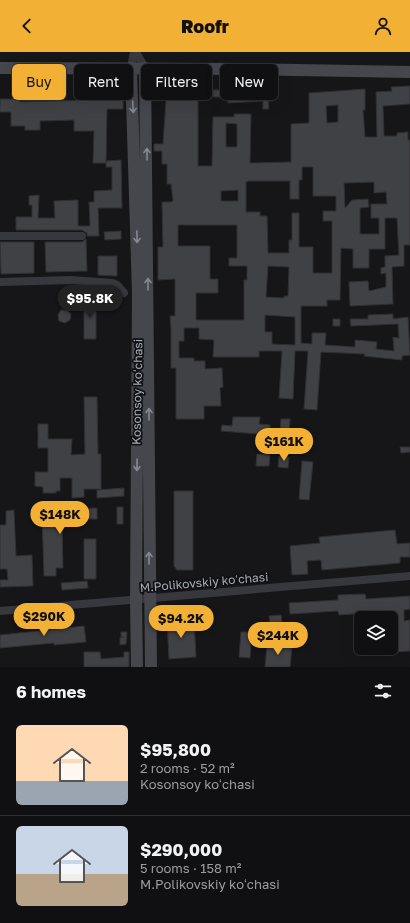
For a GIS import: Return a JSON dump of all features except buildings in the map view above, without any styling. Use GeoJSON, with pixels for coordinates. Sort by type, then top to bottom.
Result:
{"type":"FeatureCollection","features":[{"type":"Feature","properties":{"kind":"street"},"geometry":{"type":"LineString","coordinates":[[132,64],[135,52]]}},
{"type":"Feature","properties":{"kind":"street"},"geometry":{"type":"LineString","coordinates":[[135,52],[142,64]]}},
{"type":"Feature","properties":{"kind":"street"},"geometry":{"type":"LineString","coordinates":[[0,68],[74,68]]}},
{"type":"Feature","properties":{"kind":"street"},"geometry":{"type":"LineString","coordinates":[[212,69],[410,72]]}},
{"type":"Feature","properties":{"kind":"street","name":"Kosonsoy koʻchasi"},"geometry":{"type":"LineString","coordinates":[[132,100],[138,293],[137,667]]}},
{"type":"Feature","properties":{"kind":"street","name":"Kosonsoy koʻchasi"},"geometry":{"type":"LineString","coordinates":[[146,100],[151,667]]}},
{"type":"Feature","properties":{"kind":"street"},"geometry":{"type":"LineString","coordinates":[[0,236],[82,236]]}},
{"type":"Feature","properties":{"kind":"street"},"geometry":{"type":"LineString","coordinates":[[0,282],[71,280],[112,283],[117,285],[124,293]]}},
{"type":"Feature","properties":{"kind":"street","name":"M.Polikovskiy koʻchasi"},"geometry":{"type":"LineString","coordinates":[[0,611],[410,576]]}}]}
